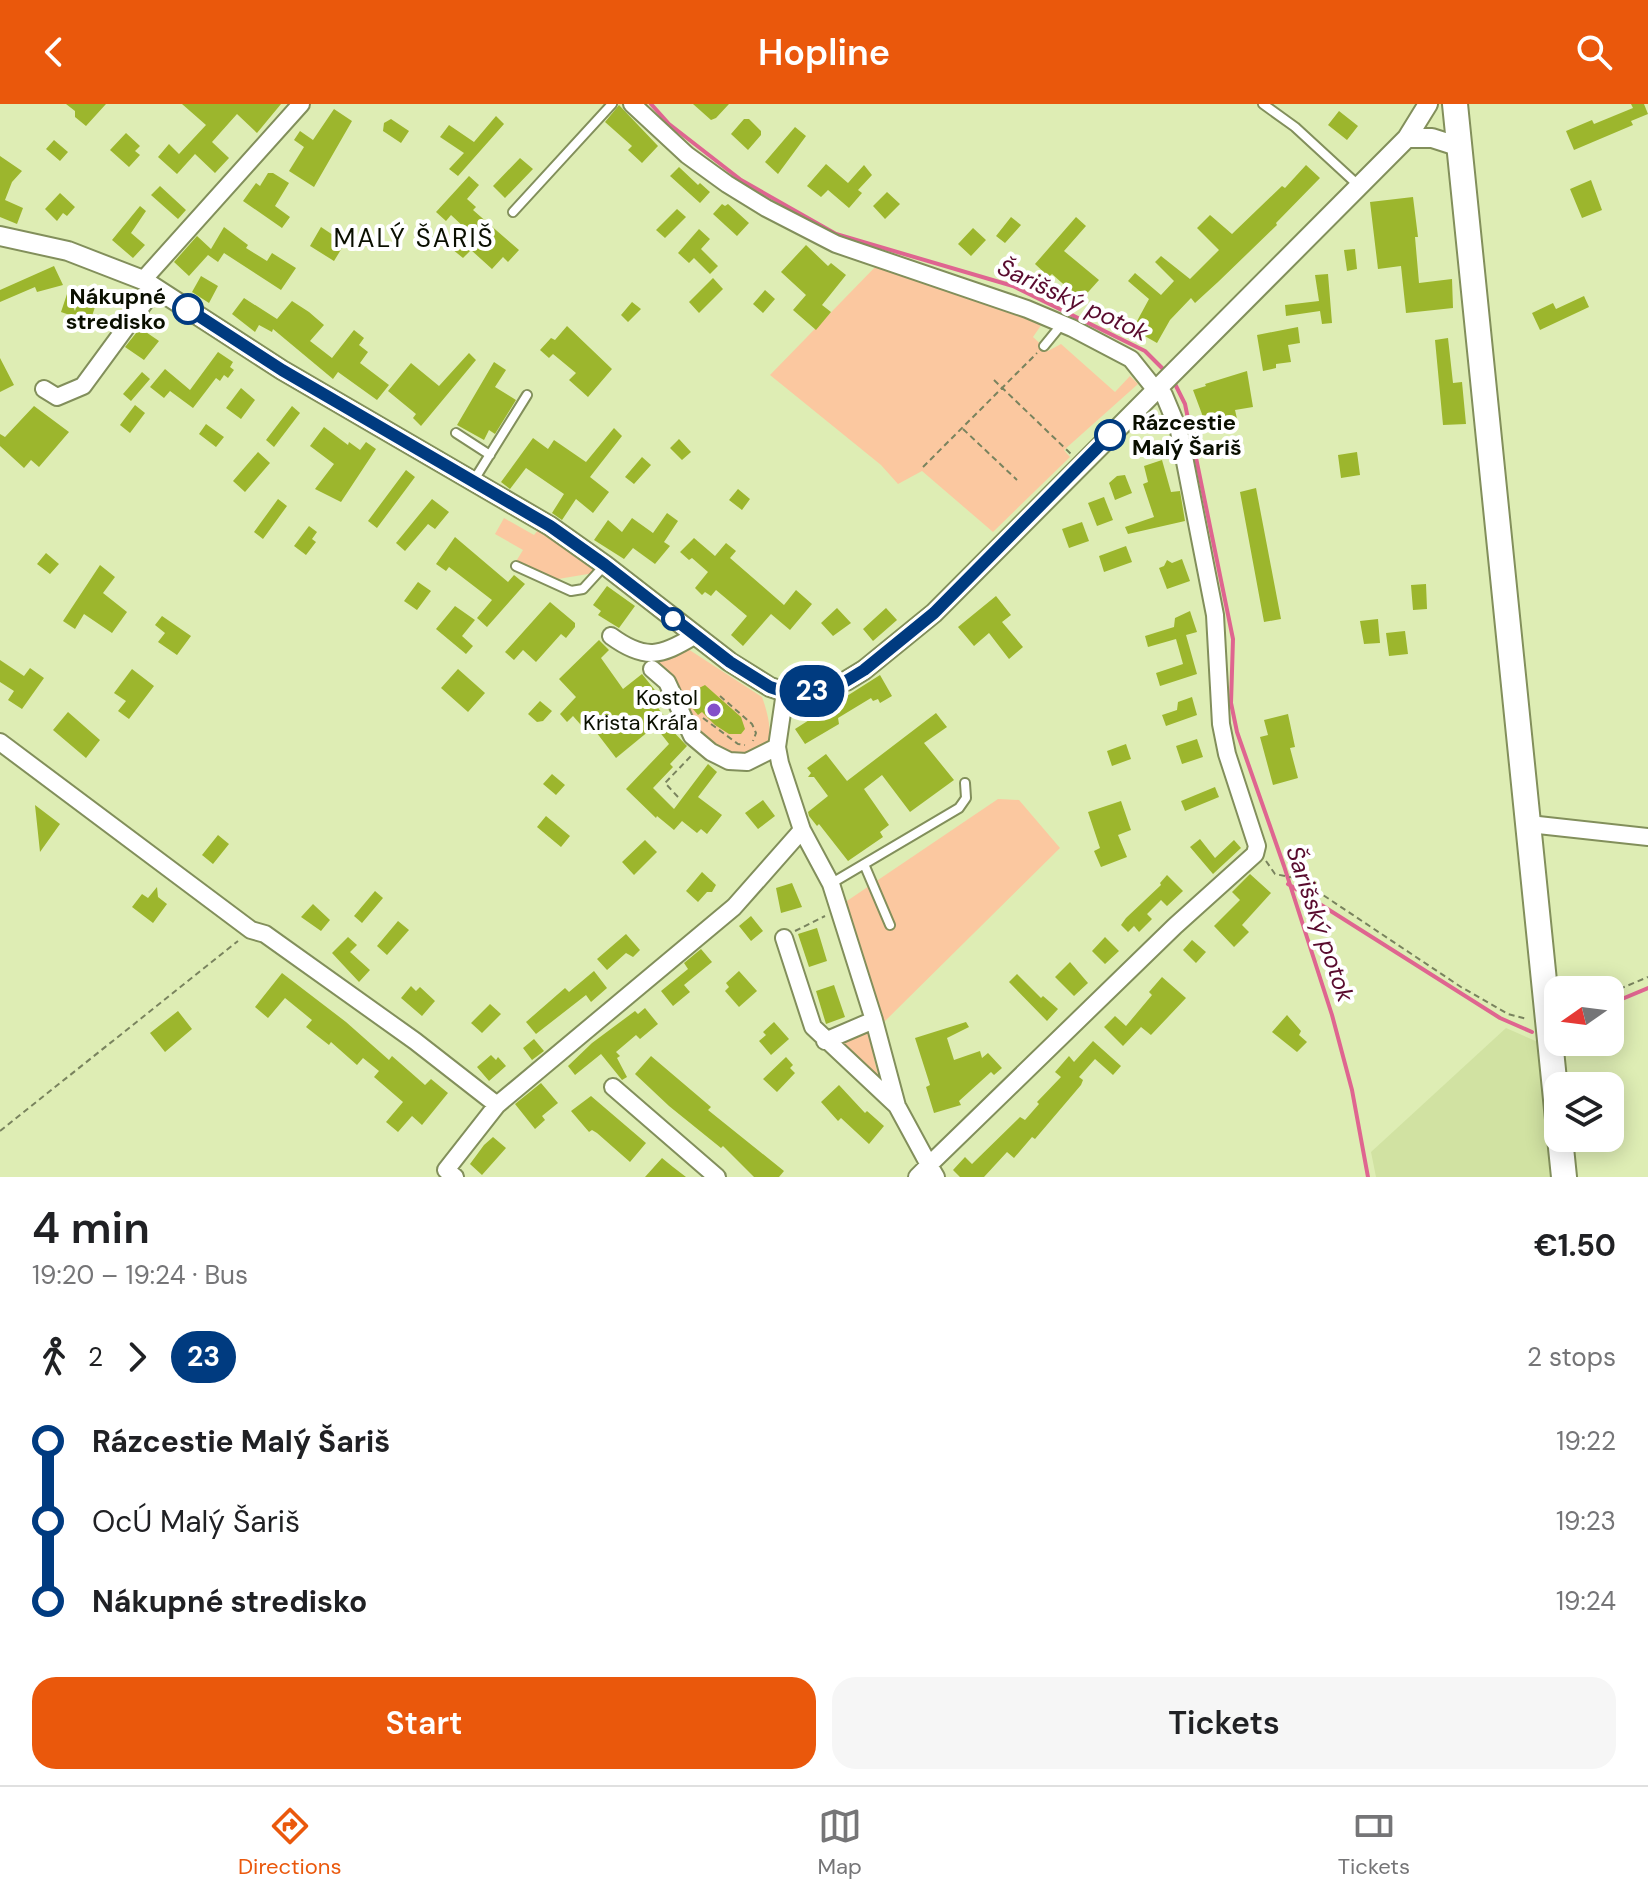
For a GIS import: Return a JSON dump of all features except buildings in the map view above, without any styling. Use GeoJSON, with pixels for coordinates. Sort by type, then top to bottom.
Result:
{"type":"FeatureCollection","features":[{"type":"Feature","properties":{"kind":"main road"},"geometry":{"type":"LineString","coordinates":[[1455,104],[1544,977]]}},
{"type":"Feature","properties":{"kind":"main road"},"geometry":{"type":"LineString","coordinates":[[1561,1152],[1564,1177]]}},
{"type":"Feature","properties":{"kind":"street"},"geometry":{"type":"LineString","coordinates":[[44,389],[57,397],[83,386],[149,284],[301,104]]}},
{"type":"Feature","properties":{"kind":"street"},"geometry":{"type":"LineString","coordinates":[[632,104],[674,144],[727,184],[836,244],[1014,304],[1062,324],[1131,359],[1159,386],[1179,431],[1191,484],[1215,615],[1221,724],[1227,754],[1257,846],[1255,854],[1175,926],[928,1173],[897,1106],[874,1020],[831,884],[802,830],[780,763],[765,747]]}},
{"type":"Feature","properties":{"kind":"street"},"geometry":{"type":"LineString","coordinates":[[0,236],[68,251],[149,284],[282,370],[550,526],[694,636],[770,687],[785,692],[821,690],[864,670],[934,613],[1407,138],[1428,104]]}},
{"type":"Feature","properties":{"kind":"street"},"geometry":{"type":"LineString","coordinates":[[1407,138],[1432,138],[1460,147]]}},
{"type":"Feature","properties":{"kind":"street"},"geometry":{"type":"LineString","coordinates":[[611,636],[635,651],[651,653],[672,650],[694,636]]}},
{"type":"Feature","properties":{"kind":"street"},"geometry":{"type":"LineString","coordinates":[[652,669],[667,682],[692,736],[729,761],[747,762],[765,747],[785,692]]}},
{"type":"Feature","properties":{"kind":"street"},"geometry":{"type":"LineString","coordinates":[[0,742],[251,930],[265,934],[365,1005],[497,1105]]}},
{"type":"Feature","properties":{"kind":"street"},"geometry":{"type":"LineString","coordinates":[[1529,824],[1648,837]]}},
{"type":"Feature","properties":{"kind":"street"},"geometry":{"type":"LineString","coordinates":[[455,1177],[446,1170],[497,1105],[734,907],[802,830]]}},
{"type":"Feature","properties":{"kind":"street"},"geometry":{"type":"LineString","coordinates":[[784,938],[813,1027],[897,1106]]}},
{"type":"Feature","properties":{"kind":"street"},"geometry":{"type":"LineString","coordinates":[[825,1041],[874,1020]]}},
{"type":"Feature","properties":{"kind":"street"},"geometry":{"type":"LineString","coordinates":[[613,1087],[717,1177]]}},
{"type":"Feature","properties":{"kind":"lane"},"geometry":{"type":"LineString","coordinates":[[513,212],[612,104]]}},
{"type":"Feature","properties":{"kind":"lane"},"geometry":{"type":"LineString","coordinates":[[1263,104],[1295,127],[1358,185]]}},
{"type":"Feature","properties":{"kind":"lane"},"geometry":{"type":"LineString","coordinates":[[1044,346],[1062,324]]}},
{"type":"Feature","properties":{"kind":"lane"},"geometry":{"type":"LineString","coordinates":[[473,481],[527,395]]}},
{"type":"Feature","properties":{"kind":"lane"},"geometry":{"type":"LineString","coordinates":[[456,433],[490,455]]}},
{"type":"Feature","properties":{"kind":"lane"},"geometry":{"type":"LineString","coordinates":[[516,566],[571,591],[583,589],[605,565]]}},
{"type":"Feature","properties":{"kind":"lane"},"geometry":{"type":"LineString","coordinates":[[831,884],[959,808],[966,798],[965,783]]}},
{"type":"Feature","properties":{"kind":"lane"},"geometry":{"type":"LineString","coordinates":[[864,864],[890,925]]}},
{"type":"Feature","properties":{"kind":"path"},"geometry":{"type":"LineString","coordinates":[[923,467],[1044,346]]}},
{"type":"Feature","properties":{"kind":"path"},"geometry":{"type":"LineString","coordinates":[[994,380],[1074,458]]}},
{"type":"Feature","properties":{"kind":"path"},"geometry":{"type":"LineString","coordinates":[[962,428],[1017,480]]}},
{"type":"Feature","properties":{"kind":"path"},"geometry":{"type":"LineString","coordinates":[[720,696],[752,724],[765,747]]}},
{"type":"Feature","properties":{"kind":"path"},"geometry":{"type":"LineString","coordinates":[[703,718],[738,744],[765,747]]}},
{"type":"Feature","properties":{"kind":"path"},"geometry":{"type":"LineString","coordinates":[[678,797],[665,783],[702,745]]}},
{"type":"Feature","properties":{"kind":"path"},"geometry":{"type":"LineString","coordinates":[[1257,846],[1275,874],[1299,879],[1461,987],[1508,1014],[1525,1019],[1544,1018]]}},
{"type":"Feature","properties":{"kind":"path"},"geometry":{"type":"LineString","coordinates":[[784,938],[839,911]]}},
{"type":"Feature","properties":{"kind":"path"},"geometry":{"type":"LineString","coordinates":[[0,1131],[251,930]]}},
{"type":"Feature","properties":{"kind":"path"},"geometry":{"type":"LineString","coordinates":[[1624,987],[1648,977]]}},
{"type":"Feature","properties":{"kind":"shaded area"},"geometry":{"type":"Polygon","coordinates":[[[880,262],[1044,321],[1033,337],[1048,351],[1061,344],[1115,392],[1130,376],[1138,384],[1064,450],[1070,457],[993,532],[922,471],[898,484],[881,465],[770,375],[880,262]]]}},
{"type":"Feature","properties":{"kind":"shaded area"},"geometry":{"type":"Polygon","coordinates":[[[504,518],[534,535],[538,530],[594,568],[594,573],[558,579],[515,563],[523,550],[495,534],[504,518]]]}},
{"type":"Feature","properties":{"kind":"shaded area"},"geometry":{"type":"Polygon","coordinates":[[[688,649],[762,697],[769,727],[767,745],[763,743],[757,751],[737,756],[709,742],[695,728],[672,679],[641,656],[688,649]]]}},
{"type":"Feature","properties":{"kind":"shaded area"},"geometry":{"type":"Polygon","coordinates":[[[998,799],[1019,800],[1060,848],[882,1024],[838,907],[998,799]]]}},
{"type":"Feature","properties":{"kind":"shaded area"},"geometry":{"type":"Polygon","coordinates":[[[1506,1028],[1538,1042],[1544,1152],[1548,1152],[1550,1177],[1376,1177],[1371,1152],[1506,1028]]]}},
{"type":"Feature","properties":{"kind":"shaded area"},"geometry":{"type":"Polygon","coordinates":[[[869,1032],[881,1055],[874,1059],[880,1082],[846,1054],[844,1043],[847,1038],[869,1032]]]}},
{"type":"Feature","properties":{"kind":"waterway","name":"Šarišský potok"},"geometry":{"type":"LineString","coordinates":[[651,104],[669,124],[741,180],[836,234],[1013,286],[1145,351],[1167,373]]}},
{"type":"Feature","properties":{"kind":"waterway","name":"Šarišský potok"},"geometry":{"type":"LineString","coordinates":[[1173,380],[1185,404],[1233,639],[1231,703],[1237,732],[1332,1015],[1352,1090],[1368,1177]]}},
{"type":"Feature","properties":{"kind":"waterway"},"geometry":{"type":"LineString","coordinates":[[1288,884],[1500,1018],[1532,1032]]}},
{"type":"Feature","properties":{"kind":"waterway"},"geometry":{"type":"LineString","coordinates":[[1624,998],[1648,988]]}},
{"type":"Feature","properties":{"kind":"bus line","name":"23"},"geometry":{"type":"LineString","coordinates":[[188,309],[282,370],[550,526],[730,662],[770,687],[785,692],[821,690],[864,670],[934,613],[1110,435]]}},
{"type":"Feature","properties":{"kind":"place","name":"Nákupné stredisko"},"geometry":{"type":"Point","coordinates":[188,309]}},
{"type":"Feature","properties":{"kind":"place","name":"Rázcestie Malý Šariš"},"geometry":{"type":"Point","coordinates":[1110,435]}},
{"type":"Feature","properties":{"kind":"place","name":"Kostol Krista Kráľa"},"geometry":{"type":"Point","coordinates":[714,710]}},
{"type":"Feature","properties":{"kind":"district","name":"MALÝ ŠARIŠ"},"geometry":{"type":"Point","coordinates":[414,238]}}]}
